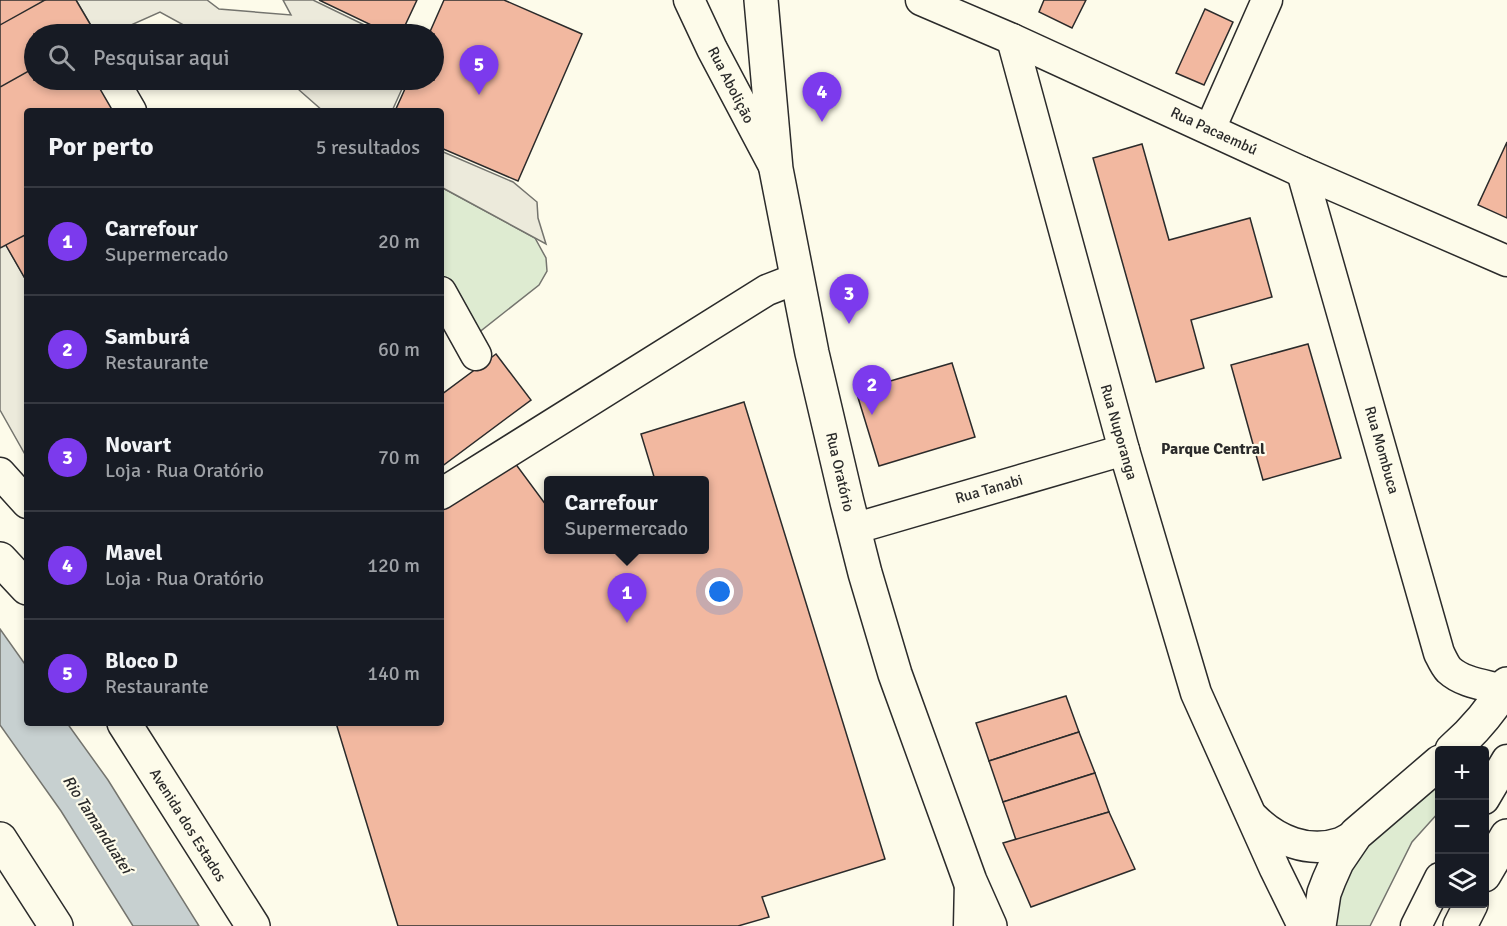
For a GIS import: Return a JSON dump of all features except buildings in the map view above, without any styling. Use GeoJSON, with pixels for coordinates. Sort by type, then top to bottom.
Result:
{"type":"FeatureCollection","features":[{"type":"Feature","properties":{"kind":"main road","name":"Rua Oratório"},"geometry":{"type":"LineString","coordinates":[[761,0],[776,169],[812,352],[854,529],[895,675],[970,881],[990,926]]}},
{"type":"Feature","properties":{"kind":"main road"},"geometry":{"type":"LineString","coordinates":[[0,559],[24,585]]}},
{"type":"Feature","properties":{"kind":"main road"},"geometry":{"type":"LineString","coordinates":[[1457,746],[1484,719],[1505,687]]}},
{"type":"Feature","properties":{"kind":"main road","name":"Avenida dos Estados"},"geometry":{"type":"LineString","coordinates":[[126,726],[253,926]]}},
{"type":"Feature","properties":{"kind":"main road"},"geometry":{"type":"LineString","coordinates":[[1320,926],[1324,893],[1329,880],[1337,862],[1356,834],[1435,766]]}},
{"type":"Feature","properties":{"kind":"main road"},"geometry":{"type":"LineString","coordinates":[[1489,868],[1507,836]]}},
{"type":"Feature","properties":{"kind":"main road"},"geometry":{"type":"LineString","coordinates":[[0,839],[56,926]]}},
{"type":"Feature","properties":{"kind":"main road"},"geometry":{"type":"LineString","coordinates":[[1460,926],[1469,908]]}},
{"type":"Feature","properties":{"kind":"street","name":"Rua Abolição"},"geometry":{"type":"LineString","coordinates":[[689,0],[712,49],[776,169]]}},
{"type":"Feature","properties":{"kind":"street","name":"Rua Pacaembú"},"geometry":{"type":"LineString","coordinates":[[921,0],[1012,39],[1302,172],[1507,261]]}},
{"type":"Feature","properties":{"kind":"street"},"geometry":{"type":"LineString","coordinates":[[1210,129],[1267,0]]}},
{"type":"Feature","properties":{"kind":"street","name":"Rua Nuporanga"},"geometry":{"type":"LineString","coordinates":[[1012,39],[1124,450],[1196,693],[1303,926]]}},
{"type":"Feature","properties":{"kind":"street"},"geometry":{"type":"LineString","coordinates":[[119,90],[129,108]]}},
{"type":"Feature","properties":{"kind":"street","name":"Rua Mombuca"},"geometry":{"type":"LineString","coordinates":[[1302,172],[1439,653],[1447,668],[1456,675],[1467,680],[1505,687]]}},
{"type":"Feature","properties":{"kind":"street"},"geometry":{"type":"LineString","coordinates":[[444,492],[767,290],[798,279]]}},
{"type":"Feature","properties":{"kind":"street"},"geometry":{"type":"LineString","coordinates":[[444,297],[476,355]]}},
{"type":"Feature","properties":{"kind":"street","name":"Rua Tanabi"},"geometry":{"type":"LineString","coordinates":[[854,529],[1124,450]]}},
{"type":"Feature","properties":{"kind":"street"},"geometry":{"type":"LineString","coordinates":[[0,473],[24,500]]}},
{"type":"Feature","properties":{"kind":"street"},"geometry":{"type":"LineString","coordinates":[[1489,793],[1507,760]]}},
{"type":"Feature","properties":{"kind":"street","name":"Rua Nuporanga"},"geometry":{"type":"LineString","coordinates":[[1251,815],[1263,828],[1293,843],[1327,846],[1341,843],[1356,834]]}},
{"type":"Feature","properties":{"kind":"street"},"geometry":{"type":"LineString","coordinates":[[969,926],[970,881]]}},
{"type":"Feature","properties":{"kind":"street"},"geometry":{"type":"LineString","coordinates":[[1416,926],[1435,888]]}},
{"type":"Feature","properties":{"kind":"green space"},"geometry":{"type":"Polygon","coordinates":[[[444,189],[535,238],[546,258],[547,271],[539,285],[473,337],[444,283],[444,189]]]}},
{"type":"Feature","properties":{"kind":"green space"},"geometry":{"type":"Polygon","coordinates":[[[1435,783],[1435,816],[1412,842],[1370,926],[1333,926],[1333,912],[1357,851],[1435,783]]]}},
{"type":"Feature","properties":{"kind":"shaded area"},"geometry":{"type":"Polygon","coordinates":[[[76,0],[207,0],[219,9],[291,15],[283,0],[313,0],[362,24],[182,24],[160,12],[133,24],[90,24],[76,0]]]}},
{"type":"Feature","properties":{"kind":"shaded area"},"geometry":{"type":"Polygon","coordinates":[[[299,90],[401,90],[393,108],[320,108],[299,90]]]}},
{"type":"Feature","properties":{"kind":"shaded area"},"geometry":{"type":"Polygon","coordinates":[[[444,152],[513,182],[537,202],[538,218],[546,244],[444,189],[444,152]]]}},
{"type":"Feature","properties":{"kind":"shaded area"},"geometry":{"type":"Polygon","coordinates":[[[6,245],[24,277],[24,453],[0,410],[0,248],[6,245]]]}},
{"type":"Feature","properties":{"kind":"water","name":"Rio Tamanduateí"},"geometry":{"type":"Polygon","coordinates":[[[0,629],[24,663],[24,726],[69,726],[108,780],[199,926],[133,926],[61,811],[0,725],[0,629]]]}},
{"type":"Feature","properties":{"kind":"place","name":"Bloco D"},"geometry":{"type":"Point","coordinates":[479,95]}},
{"type":"Feature","properties":{"kind":"place","name":"Mavel"},"geometry":{"type":"Point","coordinates":[822,122]}},
{"type":"Feature","properties":{"kind":"place","name":"Novart"},"geometry":{"type":"Point","coordinates":[849,324]}},
{"type":"Feature","properties":{"kind":"place","name":"Samburá"},"geometry":{"type":"Point","coordinates":[872,415]}},
{"type":"Feature","properties":{"kind":"place","name":"Carrefour"},"geometry":{"type":"Point","coordinates":[627,623]}},
{"type":"Feature","properties":{"kind":"district","name":"Parque Central"},"geometry":{"type":"Point","coordinates":[1213,448]}}]}
